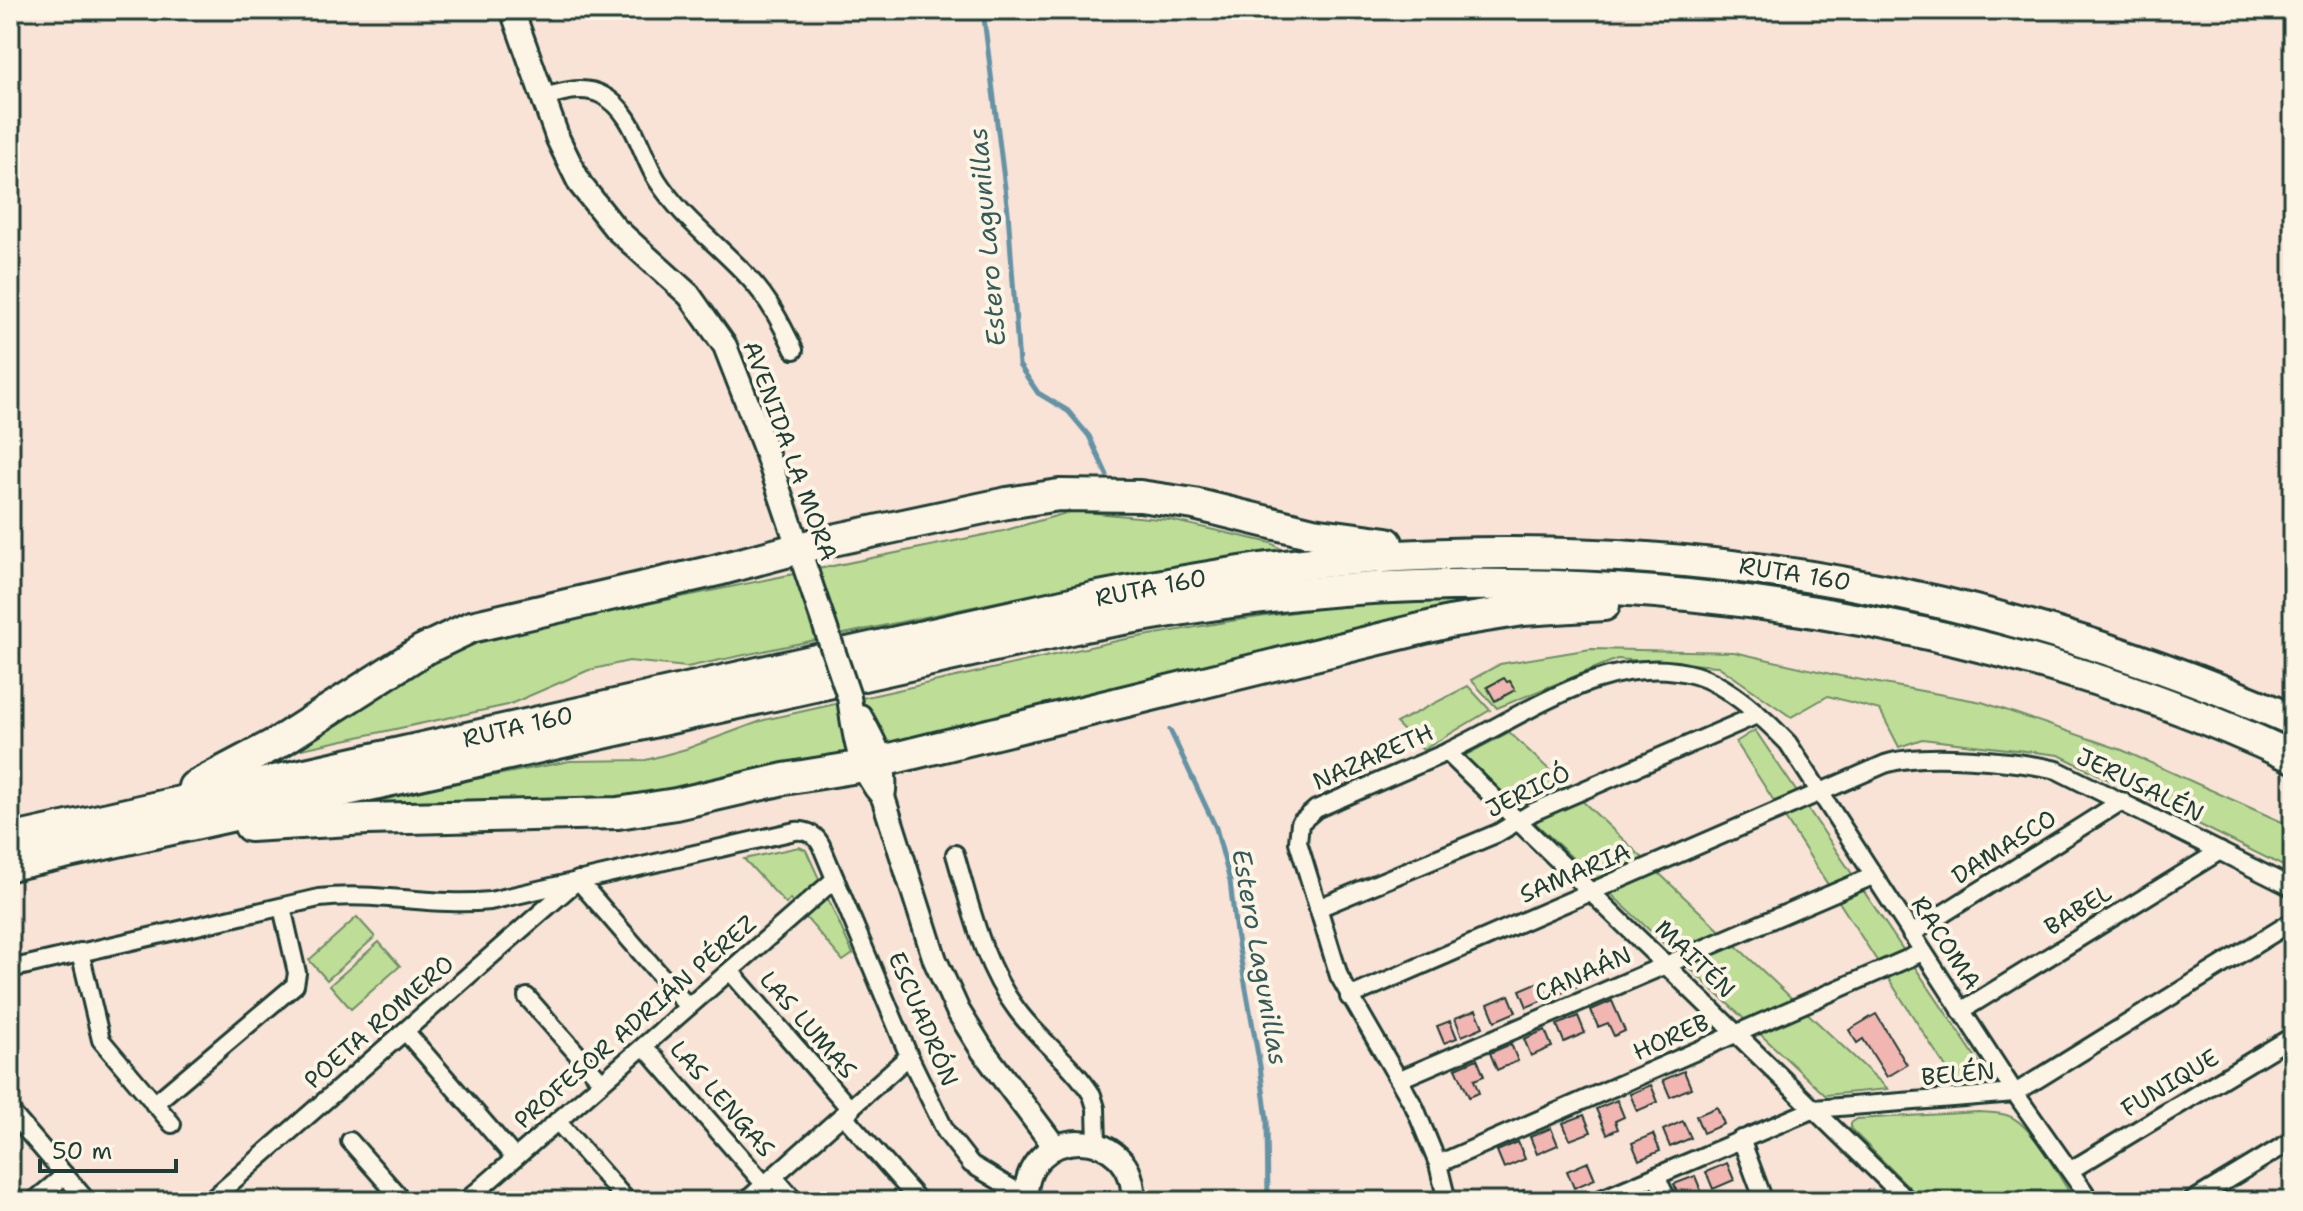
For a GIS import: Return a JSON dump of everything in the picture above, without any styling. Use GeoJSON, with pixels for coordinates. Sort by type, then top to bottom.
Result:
{"type":"FeatureCollection","features":[{"type":"Feature","properties":{"kind":"highway"},"geometry":{"type":"LineString","coordinates":[[140,824],[423,650],[471,627],[718,570],[799,548],[1020,501],[1059,495],[1112,494],[1180,502],[1335,537],[1489,553]]}},
{"type":"Feature","properties":{"kind":"highway","name":"RUTA 160"},"geometry":{"type":"LineString","coordinates":[[10,865],[140,824],[1013,615],[1159,585],[1306,563],[1367,558],[1489,553],[1618,555],[1733,564],[1931,599],[2050,629],[2213,686],[2293,720]]}},
{"type":"Feature","properties":{"kind":"highway","name":"RUTA 160"},"geometry":{"type":"LineString","coordinates":[[10,840],[140,824],[1011,641],[1214,603],[1334,591],[1480,585],[1643,591],[1750,602],[1854,619],[1992,650],[2137,695],[2293,757]]}},
{"type":"Feature","properties":{"kind":"highway"},"geometry":{"type":"LineString","coordinates":[[140,824],[618,813],[873,763],[1463,619],[1523,610],[1594,605],[1750,602]]}},
{"type":"Feature","properties":{"kind":"street","name":"AVENIDA LA MORA"},"geometry":{"type":"LineString","coordinates":[[512,10],[568,162],[590,199],[632,245],[683,288],[725,346],[764,446],[849,697]]}},
{"type":"Feature","properties":{"kind":"street"},"geometry":{"type":"LineString","coordinates":[[543,97],[580,89],[601,93],[615,103],[627,118],[644,158],[670,200],[752,280],[794,350]]}},
{"type":"Feature","properties":{"kind":"street","name":"NAZARETH"},"geometry":{"type":"LineString","coordinates":[[1447,1201],[1438,1164],[1400,1079],[1349,997],[1333,961],[1298,842],[1298,829],[1304,817],[1447,752],[1553,699],[1600,678],[1628,671],[1692,674],[1713,682],[1757,715]]}},
{"type":"Feature","properties":{"kind":"street","name":"ESCUADRÓN"},"geometry":{"type":"LineString","coordinates":[[578,880],[795,831],[811,833],[821,845],[909,1056],[946,1132],[962,1155],[1026,1199],[1033,1168],[1055,1147],[983,1051],[951,998],[935,960],[883,797],[886,779],[873,763],[849,697]]}},
{"type":"Feature","properties":{"kind":"street","name":"RACOMA"},"geometry":{"type":"LineString","coordinates":[[1757,715],[1788,743],[2015,1093],[2091,1201]]}},
{"type":"Feature","properties":{"kind":"street","name":"JERICÓ"},"geometry":{"type":"LineString","coordinates":[[1318,908],[1498,833],[1518,821],[1757,715]]}},
{"type":"Feature","properties":{"kind":"street","name":"MAITÉN"},"geometry":{"type":"LineString","coordinates":[[1447,752],[1814,1109],[1900,1198]]}},
{"type":"Feature","properties":{"kind":"street","name":"JERUSALÉN"},"geometry":{"type":"LineString","coordinates":[[1820,794],[1896,761],[1928,757],[2032,765],[2057,770],[2293,888]]}},
{"type":"Feature","properties":{"kind":"street","name":"SAMARIA"},"geometry":{"type":"LineString","coordinates":[[1349,997],[1820,794]]}},
{"type":"Feature","properties":{"kind":"street","name":"DAMASCO"},"geometry":{"type":"LineString","coordinates":[[1911,934],[2122,801]]}},
{"type":"Feature","properties":{"kind":"street","name":"BABEL"},"geometry":{"type":"LineString","coordinates":[[1961,1011],[2220,851]]}},
{"type":"Feature","properties":{"kind":"street"},"geometry":{"type":"LineString","coordinates":[[955,854],[981,941],[1001,986],[1034,1031],[1092,1095],[1096,1108],[1097,1144]]}},
{"type":"Feature","properties":{"kind":"street","name":"CANAÁN"},"geometry":{"type":"LineString","coordinates":[[1400,1079],[1873,876]]}},
{"type":"Feature","properties":{"kind":"street","name":"PROFESOR ADRIÁN PÉREZ"},"geometry":{"type":"LineString","coordinates":[[470,1199],[835,879]]}},
{"type":"Feature","properties":{"kind":"street"},"geometry":{"type":"LineString","coordinates":[[10,969],[319,898],[345,896],[469,903],[501,899],[578,880],[688,1007]]}},
{"type":"Feature","properties":{"kind":"street","name":"POETA ROMERO"},"geometry":{"type":"LineString","coordinates":[[210,1201],[578,880]]}},
{"type":"Feature","properties":{"kind":"street"},"geometry":{"type":"LineString","coordinates":[[154,1104],[295,985],[297,973],[282,907]]}},
{"type":"Feature","properties":{"kind":"street","name":"BELÉN"},"geometry":{"type":"LineString","coordinates":[[1597,1201],[1814,1109],[2015,1093],[2293,921]]}},
{"type":"Feature","properties":{"kind":"street"},"geometry":{"type":"LineString","coordinates":[[80,952],[101,1040],[172,1124]]}},
{"type":"Feature","properties":{"kind":"street","name":"HOREB"},"geometry":{"type":"LineString","coordinates":[[1438,1164],[1923,952]]}},
{"type":"Feature","properties":{"kind":"street","name":"LAS LUMAS"},"geometry":{"type":"LineString","coordinates":[[730,971],[919,1201]]}},
{"type":"Feature","properties":{"kind":"street"},"geometry":{"type":"LineString","coordinates":[[527,997],[602,1082]]}},
{"type":"Feature","properties":{"kind":"street"},"geometry":{"type":"LineString","coordinates":[[405,1031],[515,1158]]}},
{"type":"Feature","properties":{"kind":"street","name":"FUNIQUE"},"geometry":{"type":"LineString","coordinates":[[2071,1170],[2293,1036]]}},
{"type":"Feature","properties":{"kind":"street","name":"LAS LENGAS"},"geometry":{"type":"LineString","coordinates":[[644,1046],[769,1181]]}},
{"type":"Feature","properties":{"kind":"street"},"geometry":{"type":"LineString","coordinates":[[746,1201],[909,1056]]}},
{"type":"Feature","properties":{"kind":"street"},"geometry":{"type":"LineString","coordinates":[[10,1111],[87,1201]]}},
{"type":"Feature","properties":{"kind":"street"},"geometry":{"type":"LineString","coordinates":[[557,1121],[627,1201]]}},
{"type":"Feature","properties":{"kind":"street"},"geometry":{"type":"LineString","coordinates":[[1741,1139],[1764,1201]]}},
{"type":"Feature","properties":{"kind":"street"},"geometry":{"type":"LineString","coordinates":[[2192,1201],[2293,1140]]}},
{"type":"Feature","properties":{"kind":"street"},"geometry":{"type":"LineString","coordinates":[[350,1141],[403,1201]]}},
{"type":"Feature","properties":{"kind":"street"},"geometry":{"type":"LineString","coordinates":[[1055,1147],[1080,1141],[1097,1144],[1112,1152],[1124,1164],[1131,1180],[1133,1201]]}},
{"type":"Feature","properties":{"kind":"street"},"geometry":{"type":"LineString","coordinates":[[34,1201],[65,1175]]}},
{"type":"Feature","properties":{"kind":"street"},"geometry":{"type":"LineString","coordinates":[[1656,1176],[1668,1201]]}},
{"type":"Feature","properties":{"kind":"street"},"geometry":{"type":"LineString","coordinates":[[769,1181],[795,1201]]}},
{"type":"Feature","properties":{"kind":"green space"},"geometry":{"type":"Polygon","coordinates":[[[1073,511],[1170,520],[1271,543],[1284,551],[1274,557],[1096,581],[687,667],[629,661],[589,670],[508,705],[264,757],[440,653],[492,636],[1003,531],[1073,511]]]}},
{"type":"Feature","properties":{"kind":"green space"},"geometry":{"type":"Polygon","coordinates":[[[1501,599],[938,739],[582,805],[325,808],[570,761],[646,760],[686,749],[764,720],[1121,640],[1338,606],[1501,599]]]}},
{"type":"Feature","properties":{"kind":"green space"},"geometry":{"type":"Polygon","coordinates":[[[1591,649],[1734,652],[1840,676],[1982,702],[2122,750],[2293,827],[2293,871],[2059,755],[1922,739],[1899,747],[1880,710],[1828,696],[1791,717],[1718,666],[1617,659],[1497,708],[1471,680],[1500,664],[1591,649]]]}},
{"type":"Feature","properties":{"kind":"green space"},"geometry":{"type":"Polygon","coordinates":[[[1468,686],[1490,710],[1423,750],[1396,723],[1468,686]]]}},
{"type":"Feature","properties":{"kind":"green space"},"geometry":{"type":"Polygon","coordinates":[[[1755,730],[1993,1083],[1959,1088],[1736,742],[1755,730]]]}},
{"type":"Feature","properties":{"kind":"green space"},"geometry":{"type":"Polygon","coordinates":[[[1509,732],[1888,1089],[1825,1095],[1464,756],[1509,732]]]}},
{"type":"Feature","properties":{"kind":"green space"},"geometry":{"type":"Polygon","coordinates":[[[799,847],[806,850],[853,954],[843,961],[790,899],[786,904],[744,859],[799,847]]]}},
{"type":"Feature","properties":{"kind":"green space"},"geometry":{"type":"Polygon","coordinates":[[[357,917],[375,937],[327,980],[309,960],[357,917]]]}},
{"type":"Feature","properties":{"kind":"green space"},"geometry":{"type":"Polygon","coordinates":[[[379,942],[400,966],[351,1009],[330,985],[379,942]]]}},
{"type":"Feature","properties":{"kind":"green space"},"geometry":{"type":"Polygon","coordinates":[[[1978,1112],[2002,1114],[2018,1121],[2036,1141],[2075,1201],[1923,1201],[1851,1129],[1851,1123],[1857,1119],[1978,1112]]]}},
{"type":"Feature","properties":{"kind":"building"},"geometry":{"type":"Polygon","coordinates":[[[1504,678],[1515,690],[1495,701],[1487,687],[1504,678]]]}},
{"type":"Feature","properties":{"kind":"building"},"geometry":{"type":"Polygon","coordinates":[[[1573,968],[1580,985],[1559,994],[1552,977],[1573,968]]]}},
{"type":"Feature","properties":{"kind":"building"},"geometry":{"type":"Polygon","coordinates":[[[1541,981],[1548,998],[1527,1007],[1520,990],[1541,981]]]}},
{"type":"Feature","properties":{"kind":"building"},"geometry":{"type":"Polygon","coordinates":[[[1509,995],[1516,1012],[1495,1021],[1488,1004],[1509,995]]]}},
{"type":"Feature","properties":{"kind":"building"},"geometry":{"type":"Polygon","coordinates":[[[1612,1001],[1625,1031],[1614,1036],[1608,1023],[1598,1027],[1591,1010],[1612,1001]]]}},
{"type":"Feature","properties":{"kind":"building"},"geometry":{"type":"Polygon","coordinates":[[[1476,1010],[1483,1027],[1462,1036],[1455,1018],[1476,1010]]]}},
{"type":"Feature","properties":{"kind":"building"},"geometry":{"type":"Polygon","coordinates":[[[1876,1014],[1907,1065],[1887,1077],[1863,1039],[1857,1043],[1849,1030],[1876,1014]]]}},
{"type":"Feature","properties":{"kind":"building"},"geometry":{"type":"Polygon","coordinates":[[[1578,1016],[1585,1033],[1564,1042],[1557,1025],[1578,1016]]]}},
{"type":"Feature","properties":{"kind":"building"},"geometry":{"type":"Polygon","coordinates":[[[1450,1021],[1457,1038],[1444,1043],[1437,1026],[1450,1021]]]}},
{"type":"Feature","properties":{"kind":"building"},"geometry":{"type":"Polygon","coordinates":[[[1545,1030],[1552,1047],[1531,1056],[1524,1039],[1545,1030]]]}},
{"type":"Feature","properties":{"kind":"building"},"geometry":{"type":"Polygon","coordinates":[[[1511,1044],[1518,1061],[1497,1070],[1490,1053],[1511,1044]]]}},
{"type":"Feature","properties":{"kind":"building"},"geometry":{"type":"Polygon","coordinates":[[[1477,1059],[1484,1076],[1474,1080],[1479,1093],[1469,1097],[1456,1068],[1477,1059]]]}},
{"type":"Feature","properties":{"kind":"building"},"geometry":{"type":"Polygon","coordinates":[[[1684,1071],[1691,1088],[1670,1097],[1663,1080],[1684,1071]]]}},
{"type":"Feature","properties":{"kind":"building"},"geometry":{"type":"Polygon","coordinates":[[[1651,1085],[1658,1102],[1637,1111],[1630,1094],[1651,1085]]]}},
{"type":"Feature","properties":{"kind":"building"},"geometry":{"type":"Polygon","coordinates":[[[1617,1100],[1624,1117],[1615,1121],[1618,1129],[1607,1134],[1596,1109],[1617,1100]]]}},
{"type":"Feature","properties":{"kind":"building"},"geometry":{"type":"Polygon","coordinates":[[[1717,1107],[1724,1124],[1703,1133],[1696,1116],[1717,1107]]]}},
{"type":"Feature","properties":{"kind":"building"},"geometry":{"type":"Polygon","coordinates":[[[1584,1115],[1591,1132],[1570,1140],[1563,1123],[1584,1115]]]}},
{"type":"Feature","properties":{"kind":"building"},"geometry":{"type":"Polygon","coordinates":[[[1683,1121],[1691,1138],[1670,1147],[1663,1130],[1683,1121]]]}},
{"type":"Feature","properties":{"kind":"building"},"geometry":{"type":"Polygon","coordinates":[[[1551,1128],[1558,1145],[1537,1154],[1530,1137],[1551,1128]]]}},
{"type":"Feature","properties":{"kind":"building"},"geometry":{"type":"Polygon","coordinates":[[[1653,1134],[1660,1151],[1639,1160],[1632,1143],[1653,1134]]]}},
{"type":"Feature","properties":{"kind":"building"},"geometry":{"type":"Polygon","coordinates":[[[1518,1142],[1525,1159],[1504,1168],[1497,1151],[1518,1142]]]}},
{"type":"Feature","properties":{"kind":"building"},"geometry":{"type":"Polygon","coordinates":[[[1588,1162],[1595,1179],[1574,1188],[1567,1171],[1588,1162]]]}},
{"type":"Feature","properties":{"kind":"building"},"geometry":{"type":"Polygon","coordinates":[[[1727,1163],[1734,1180],[1713,1189],[1706,1172],[1727,1163]]]}},
{"type":"Feature","properties":{"kind":"building"},"geometry":{"type":"Polygon","coordinates":[[[1695,1176],[1702,1193],[1681,1201],[1674,1184],[1695,1176]]]}},
{"type":"Feature","properties":{"kind":"building"},"geometry":{"type":"Polygon","coordinates":[[[1524,1190],[1529,1201],[1504,1201],[1503,1198],[1524,1190]]]}},
{"type":"Feature","properties":{"kind":"waterway","name":"Estero Lagunillas"},"geometry":{"type":"LineString","coordinates":[[983,10],[1008,212],[1019,365],[1038,393],[1068,411],[1089,436],[1107,475]]}},
{"type":"Feature","properties":{"kind":"waterway","name":"Estero Lagunillas"},"geometry":{"type":"LineString","coordinates":[[1170,730],[1216,828],[1230,881],[1267,1120],[1268,1201]]}}]}
